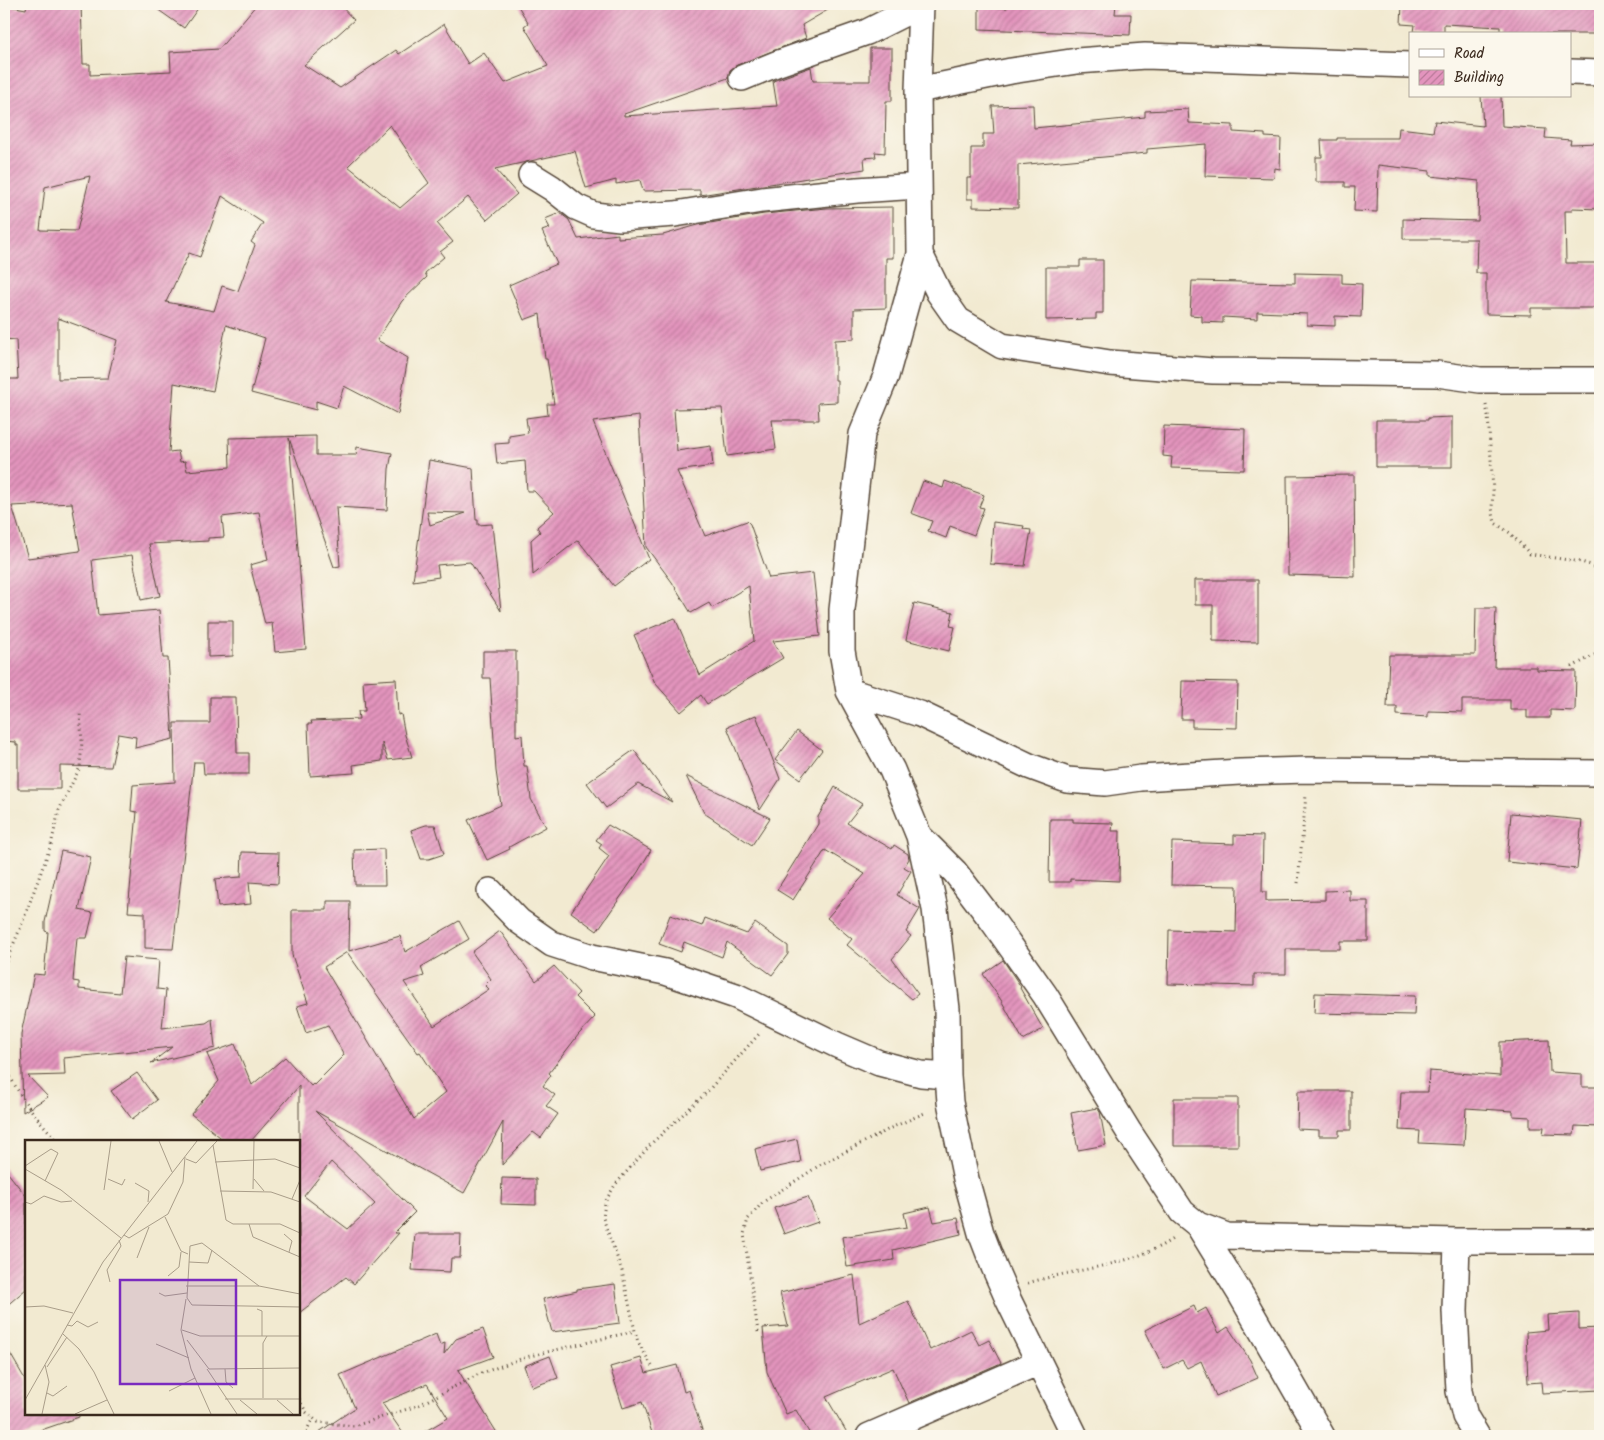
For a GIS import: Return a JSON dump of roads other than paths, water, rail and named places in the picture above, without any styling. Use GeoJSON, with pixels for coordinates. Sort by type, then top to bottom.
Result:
{"type":"FeatureCollection","features":[{"type":"Feature","properties":{"kind":"street"},"geometry":{"type":"LineString","coordinates":[[742,78],[867,32],[921,4],[918,90],[920,254],[886,376],[862,434],[842,610],[842,650],[849,691],[892,770],[919,836],[935,909],[947,1009],[950,1102],[966,1179],[981,1233],[1008,1300],[1074,1436]]}},
{"type":"Feature","properties":{"kind":"street"},"geometry":{"type":"LineString","coordinates":[[918,90],[1011,71],[1077,61],[1145,56],[1409,65]]}},
{"type":"Feature","properties":{"kind":"street"},"geometry":{"type":"LineString","coordinates":[[1572,72],[1600,73]]}},
{"type":"Feature","properties":{"kind":"street"},"geometry":{"type":"LineString","coordinates":[[531,175],[576,206],[594,215],[620,218],[675,214],[762,200],[919,186]]}},
{"type":"Feature","properties":{"kind":"street"},"geometry":{"type":"LineString","coordinates":[[920,254],[939,293],[958,320],[1002,346],[1110,363],[1212,371],[1437,374],[1480,380],[1600,380]]}},
{"type":"Feature","properties":{"kind":"street"},"geometry":{"type":"LineString","coordinates":[[849,691],[920,714],[1029,766],[1067,780],[1105,782],[1240,772],[1308,770],[1600,773]]}},
{"type":"Feature","properties":{"kind":"street"},"geometry":{"type":"LineString","coordinates":[[919,836],[955,872],[994,922],[1045,995],[1129,1132],[1182,1212],[1193,1221],[1227,1236],[1456,1241],[1600,1241]]}},
{"type":"Feature","properties":{"kind":"street"},"geometry":{"type":"LineString","coordinates":[[490,891],[519,921],[552,944],[592,957],[664,972],[736,996],[879,1063],[921,1074],[948,1076]]}},
{"type":"Feature","properties":{"kind":"street"},"geometry":{"type":"LineString","coordinates":[[1193,1221],[1242,1295],[1322,1436]]}},
{"type":"Feature","properties":{"kind":"street"},"geometry":{"type":"LineString","coordinates":[[1456,1241],[1455,1311],[1459,1390],[1465,1416],[1478,1436]]}},
{"type":"Feature","properties":{"kind":"street"},"geometry":{"type":"LineString","coordinates":[[869,1436],[1039,1362]]}}]}
